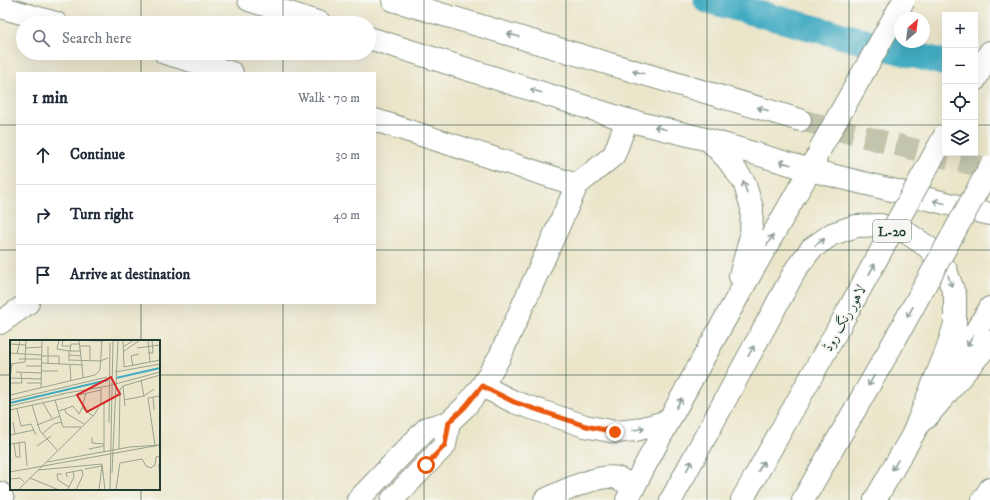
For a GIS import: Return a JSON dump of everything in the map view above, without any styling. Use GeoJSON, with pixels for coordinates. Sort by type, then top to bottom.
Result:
{"type":"FeatureCollection","features":[{"type":"Feature","properties":{"kind":"main road"},"geometry":{"type":"LineString","coordinates":[[248,0],[298,16]]}},
{"type":"Feature","properties":{"kind":"main road"},"geometry":{"type":"LineString","coordinates":[[393,0],[800,120]]}},
{"type":"Feature","properties":{"kind":"main road"},"geometry":{"type":"LineString","coordinates":[[546,500],[583,483],[606,477],[617,478],[630,493],[668,421],[904,0]]}},
{"type":"Feature","properties":{"kind":"main road"},"geometry":{"type":"LineString","coordinates":[[0,8],[30,16]]}},
{"type":"Feature","properties":{"kind":"main road"},"geometry":{"type":"LineString","coordinates":[[376,40],[627,120],[709,140],[810,170],[990,214]]}},
{"type":"Feature","properties":{"kind":"main road"},"geometry":{"type":"LineString","coordinates":[[978,74],[990,52]]}},
{"type":"Feature","properties":{"kind":"main road"},"geometry":{"type":"LineString","coordinates":[[182,60],[204,69],[225,72]]}},
{"type":"Feature","properties":{"kind":"main road"},"geometry":{"type":"LineString","coordinates":[[376,120],[577,185]]}},
{"type":"Feature","properties":{"kind":"main road"},"geometry":{"type":"LineString","coordinates":[[358,500],[427,428],[449,422],[465,407],[482,386],[500,356],[577,185],[614,155],[627,120]]}},
{"type":"Feature","properties":{"kind":"main road"},"geometry":{"type":"LineString","coordinates":[[709,140],[728,160],[744,182],[752,208],[751,236],[732,306]]}},
{"type":"Feature","properties":{"kind":"main road","name":"لاہور رنگ روڈ"},"geometry":{"type":"LineString","coordinates":[[742,500],[942,140]]}},
{"type":"Feature","properties":{"kind":"main road"},"geometry":{"type":"LineString","coordinates":[[803,500],[990,167]]}},
{"type":"Feature","properties":{"kind":"main road"},"geometry":{"type":"LineString","coordinates":[[671,500],[796,269],[811,249],[832,234],[856,226],[881,225],[906,232],[929,248],[946,270],[955,296],[955,324],[947,350],[912,434]]}},
{"type":"Feature","properties":{"kind":"main road"},"geometry":{"type":"LineString","coordinates":[[0,323],[27,304]]}},
{"type":"Feature","properties":{"kind":"main road"},"geometry":{"type":"LineString","coordinates":[[875,500],[912,434],[990,308]]}},
{"type":"Feature","properties":{"kind":"main road"},"geometry":{"type":"LineString","coordinates":[[912,434],[990,342]]}},
{"type":"Feature","properties":{"kind":"main road"},"geometry":{"type":"LineString","coordinates":[[482,386],[514,402],[586,426],[615,432],[636,430],[668,421]]}},
{"type":"Feature","properties":{"kind":"main road"},"geometry":{"type":"LineString","coordinates":[[392,500],[445,445],[449,422]]}},
{"type":"Feature","properties":{"kind":"main road"},"geometry":{"type":"LineString","coordinates":[[983,500],[990,489]]}},
{"type":"Feature","properties":{"kind":"main road"},"geometry":{"type":"LineString","coordinates":[[0,493],[3,500]]}},
{"type":"Feature","properties":{"kind":"waterway"},"geometry":{"type":"LineString","coordinates":[[707,0],[942,62]]}},
{"type":"Feature","properties":{"kind":"tunnel"},"geometry":{"type":"LineString","coordinates":[[800,120],[990,169]]}},
{"type":"Feature","properties":{"kind":"route"},"geometry":{"type":"LineString","coordinates":[[426,465],[445,445],[449,422],[465,407],[482,386],[514,402],[586,426],[615,432]]}}]}
